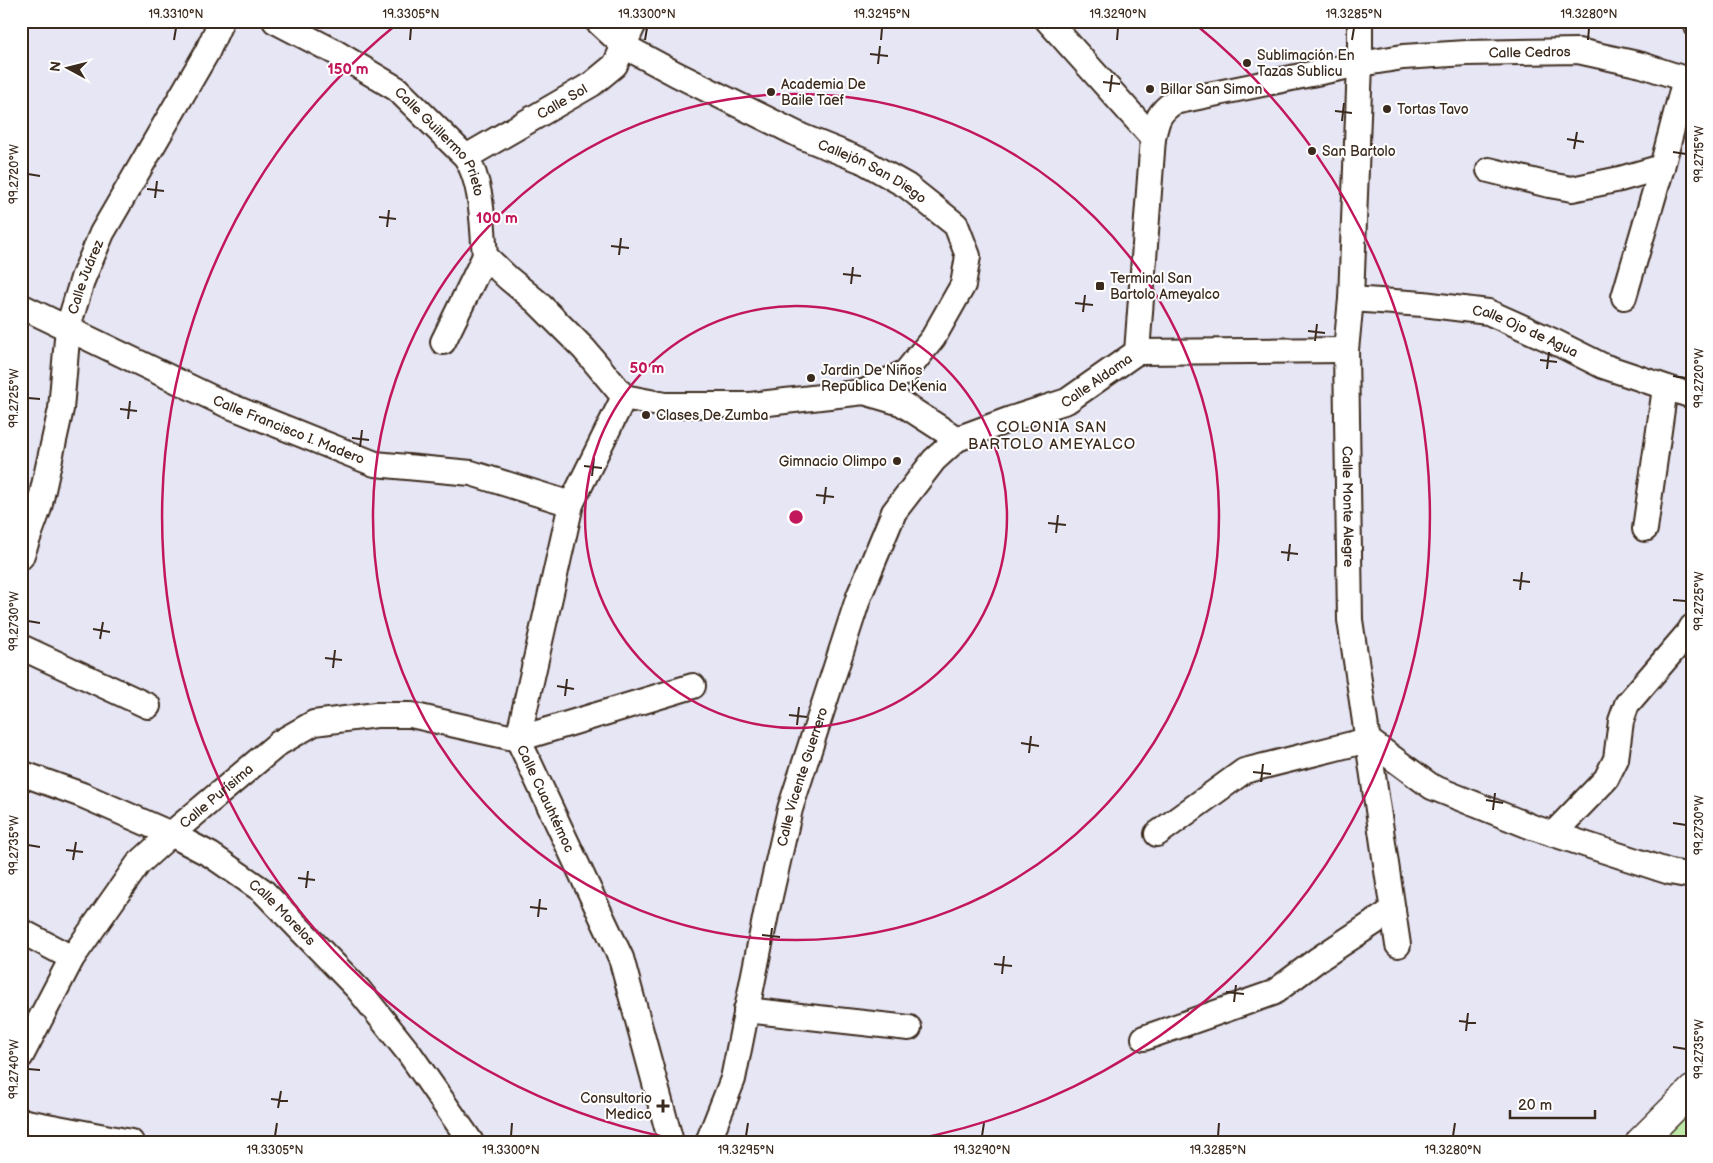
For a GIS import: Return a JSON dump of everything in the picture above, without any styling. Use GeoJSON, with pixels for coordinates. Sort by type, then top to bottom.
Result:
{"type":"FeatureCollection","features":[{"type":"Feature","properties":{"kind":"main road"},"geometry":{"type":"LineString","coordinates":[[1640,1142],[1692,1090]]}},
{"type":"Feature","properties":{"kind":"street","name":"Calle Juárez"},"geometry":{"type":"LineString","coordinates":[[21,558],[39,508],[61,409],[68,327],[82,278],[102,233],[207,52],[221,21]]}},
{"type":"Feature","properties":{"kind":"street","name":"Calle Guillermo Prieto"},"geometry":{"type":"LineString","coordinates":[[275,21],[335,52],[398,89],[466,157],[473,169],[480,200],[485,256]]}},
{"type":"Feature","properties":{"kind":"street","name":"Callejón San Diego"},"geometry":{"type":"LineString","coordinates":[[597,21],[624,46],[795,133],[863,161],[907,186],[956,225],[968,256],[963,285],[933,338],[906,372],[864,392]]}},
{"type":"Feature","properties":{"kind":"street","name":"Calle Sol"},"geometry":{"type":"LineString","coordinates":[[466,157],[592,84],[615,65],[635,21]]}},
{"type":"Feature","properties":{"kind":"street"},"geometry":{"type":"LineString","coordinates":[[1048,21],[1152,138]]}},
{"type":"Feature","properties":{"kind":"street","name":"Calle Monte Alegre"},"geometry":{"type":"LineString","coordinates":[[1360,21],[1360,64],[1350,299],[1346,350],[1350,620],[1398,945]]}},
{"type":"Feature","properties":{"kind":"street","name":"Calle Cedros"},"geometry":{"type":"LineString","coordinates":[[1137,352],[1152,138],[1157,120],[1164,109],[1174,102],[1360,64],[1403,57],[1467,53],[1578,51],[1642,65],[1689,82]]}},
{"type":"Feature","properties":{"kind":"street"},"geometry":{"type":"LineString","coordinates":[[1624,297],[1689,82]]}},
{"type":"Feature","properties":{"kind":"street"},"geometry":{"type":"LineString","coordinates":[[1489,170],[1572,189],[1620,179],[1662,167]]}},
{"type":"Feature","properties":{"kind":"street"},"geometry":{"type":"LineString","coordinates":[[443,342],[485,256],[537,302],[584,349],[624,397],[666,405],[750,405],[864,392],[901,403],[957,439]]}},
{"type":"Feature","properties":{"kind":"street","name":"Calle Ojo de Agua"},"geometry":{"type":"LineString","coordinates":[[1350,299],[1423,304],[1488,312],[1603,366],[1692,396]]}},
{"type":"Feature","properties":{"kind":"street","name":"Calle Francisco I. Madero"},"geometry":{"type":"LineString","coordinates":[[21,306],[225,404],[375,464],[471,473],[571,504]]}},
{"type":"Feature","properties":{"kind":"street","name":"Calle Aldama"},"geometry":{"type":"LineString","coordinates":[[957,439],[1067,401],[1137,352],[1346,350]]}},
{"type":"Feature","properties":{"kind":"street"},"geometry":{"type":"LineString","coordinates":[[1645,529],[1665,388]]}},
{"type":"Feature","properties":{"kind":"street","name":"Calle Cuauhtémoc"},"geometry":{"type":"LineString","coordinates":[[624,397],[571,504],[518,739],[621,958],[671,1142]]}},
{"type":"Feature","properties":{"kind":"street","name":"Calle Vicente Guerrero"},"geometry":{"type":"LineString","coordinates":[[708,1142],[733,1079],[746,1010],[790,809],[859,596],[894,512],[934,460],[957,439]]}},
{"type":"Feature","properties":{"kind":"street"},"geometry":{"type":"LineString","coordinates":[[1552,834],[1606,779],[1616,759],[1620,721],[1627,704],[1690,632],[1692,627]]}},
{"type":"Feature","properties":{"kind":"street"},"geometry":{"type":"LineString","coordinates":[[21,647],[148,706]]}},
{"type":"Feature","properties":{"kind":"street"},"geometry":{"type":"LineString","coordinates":[[518,739],[693,686]]}},
{"type":"Feature","properties":{"kind":"street","name":"Calle Purísima"},"geometry":{"type":"LineString","coordinates":[[21,1056],[72,958],[138,864],[278,743],[314,723],[376,715],[411,716],[518,739]]}},
{"type":"Feature","properties":{"kind":"street"},"geometry":{"type":"LineString","coordinates":[[1157,834],[1244,771],[1368,740],[1432,787],[1552,834],[1670,872],[1692,876]]}},
{"type":"Feature","properties":{"kind":"street","name":"Calle Morelos"},"geometry":{"type":"LineString","coordinates":[[21,774],[82,794],[171,834],[211,855],[263,891],[358,989],[409,1053],[471,1142]]}},
{"type":"Feature","properties":{"kind":"street"},"geometry":{"type":"LineString","coordinates":[[1144,1038],[1273,993],[1318,960],[1393,910]]}},
{"type":"Feature","properties":{"kind":"street"},"geometry":{"type":"LineString","coordinates":[[21,931],[72,958]]}},
{"type":"Feature","properties":{"kind":"street"},"geometry":{"type":"LineString","coordinates":[[746,1010],[909,1028]]}},
{"type":"Feature","properties":{"kind":"street"},"geometry":{"type":"LineString","coordinates":[[21,1121],[130,1142]]}},
{"type":"Feature","properties":{"kind":"lane"},"geometry":{"type":"LineString","coordinates":[[1689,21],[1692,30]]}},
{"type":"Feature","properties":{"kind":"green space"},"geometry":{"type":"Polygon","coordinates":[[[1692,1068],[1692,1142],[1632,1142],[1659,1120],[1692,1068]]]}},
{"type":"Feature","properties":{"kind":"place","name":"Sublimación En Tazas Sublicu"},"geometry":{"type":"Point","coordinates":[1247,63]}},
{"type":"Feature","properties":{"kind":"place","name":"Billar San Simon"},"geometry":{"type":"Point","coordinates":[1150,89]}},
{"type":"Feature","properties":{"kind":"place","name":"Academia De Baile Taef"},"geometry":{"type":"Point","coordinates":[771,92]}},
{"type":"Feature","properties":{"kind":"place","name":"Tortas Tavo"},"geometry":{"type":"Point","coordinates":[1387,109]}},
{"type":"Feature","properties":{"kind":"place","name":"San Bartolo"},"geometry":{"type":"Point","coordinates":[1312,151]}},
{"type":"Feature","properties":{"kind":"place","name":"Terminal San Bartolo Ameyalco"},"geometry":{"type":"Point","coordinates":[1100,286]}},
{"type":"Feature","properties":{"kind":"place","name":"Jardin De Niños Republica De Kenia"},"geometry":{"type":"Point","coordinates":[811,378]}},
{"type":"Feature","properties":{"kind":"place","name":"Clases De Zumba"},"geometry":{"type":"Point","coordinates":[646,415]}},
{"type":"Feature","properties":{"kind":"place","name":"Gimnacio Olimpo"},"geometry":{"type":"Point","coordinates":[897,461]}},
{"type":"Feature","properties":{"kind":"place","name":"Consultorio Medico"},"geometry":{"type":"Point","coordinates":[663,1106]}},
{"type":"Feature","properties":{"kind":"district","name":"COLONIA SAN BARTOLO AMEYALCO"},"geometry":{"type":"Point","coordinates":[1052,436]}}]}
